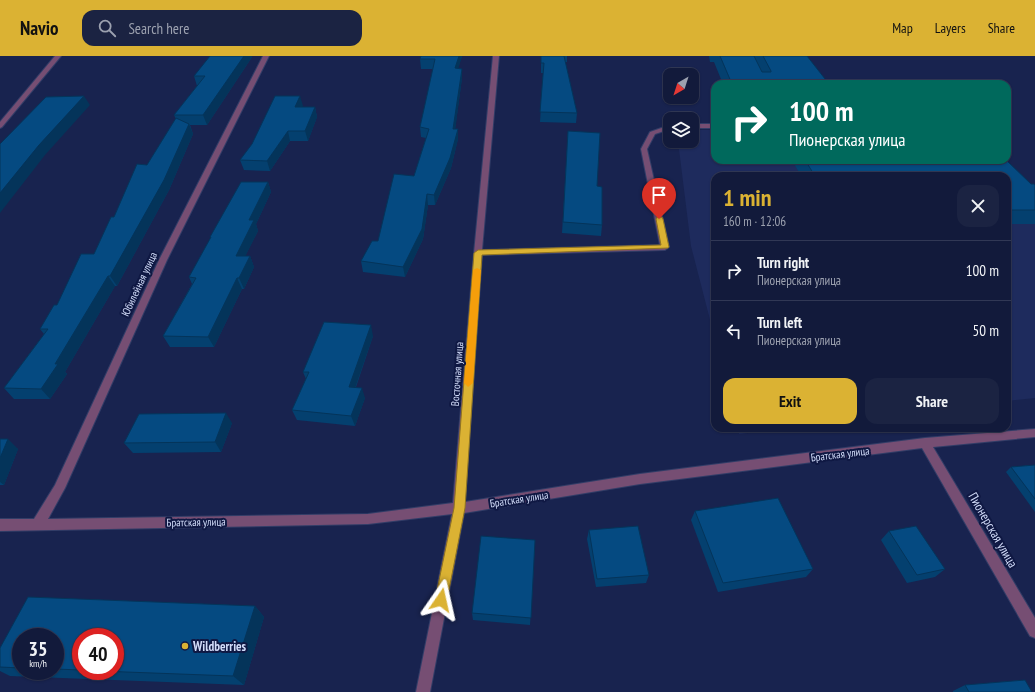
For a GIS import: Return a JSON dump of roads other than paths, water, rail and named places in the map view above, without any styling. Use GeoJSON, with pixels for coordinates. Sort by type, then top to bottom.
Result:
{"type":"FeatureCollection","features":[{"type":"Feature","properties":{"kind":"street"},"geometry":{"type":"LineString","coordinates":[[0,126],[58,56]]}},
{"type":"Feature","properties":{"kind":"street","name":"Юбилейная улица"},"geometry":{"type":"LineString","coordinates":[[38,524],[59,488],[163,260],[266,56]]}},
{"type":"Feature","properties":{"kind":"street","name":"Восточная улица"},"geometry":{"type":"LineString","coordinates":[[423,692],[459,508],[478,253],[496,56]]}},
{"type":"Feature","properties":{"kind":"street"},"geometry":{"type":"LineString","coordinates":[[699,126],[711,126]]}},
{"type":"Feature","properties":{"kind":"street"},"geometry":{"type":"LineString","coordinates":[[478,253],[666,247],[644,149],[652,133],[663,129]]}},
{"type":"Feature","properties":{"kind":"street","name":"Братская улица"},"geometry":{"type":"LineString","coordinates":[[0,525],[368,519],[459,508],[640,479],[925,443],[1035,433]]}},
{"type":"Feature","properties":{"kind":"street","name":"Пионерская улица"},"geometry":{"type":"LineString","coordinates":[[925,443],[1035,631]]}},
{"type":"Feature","properties":{"kind":"place","name":"Wildberries"},"geometry":{"type":"Point","coordinates":[185,646]}}]}
